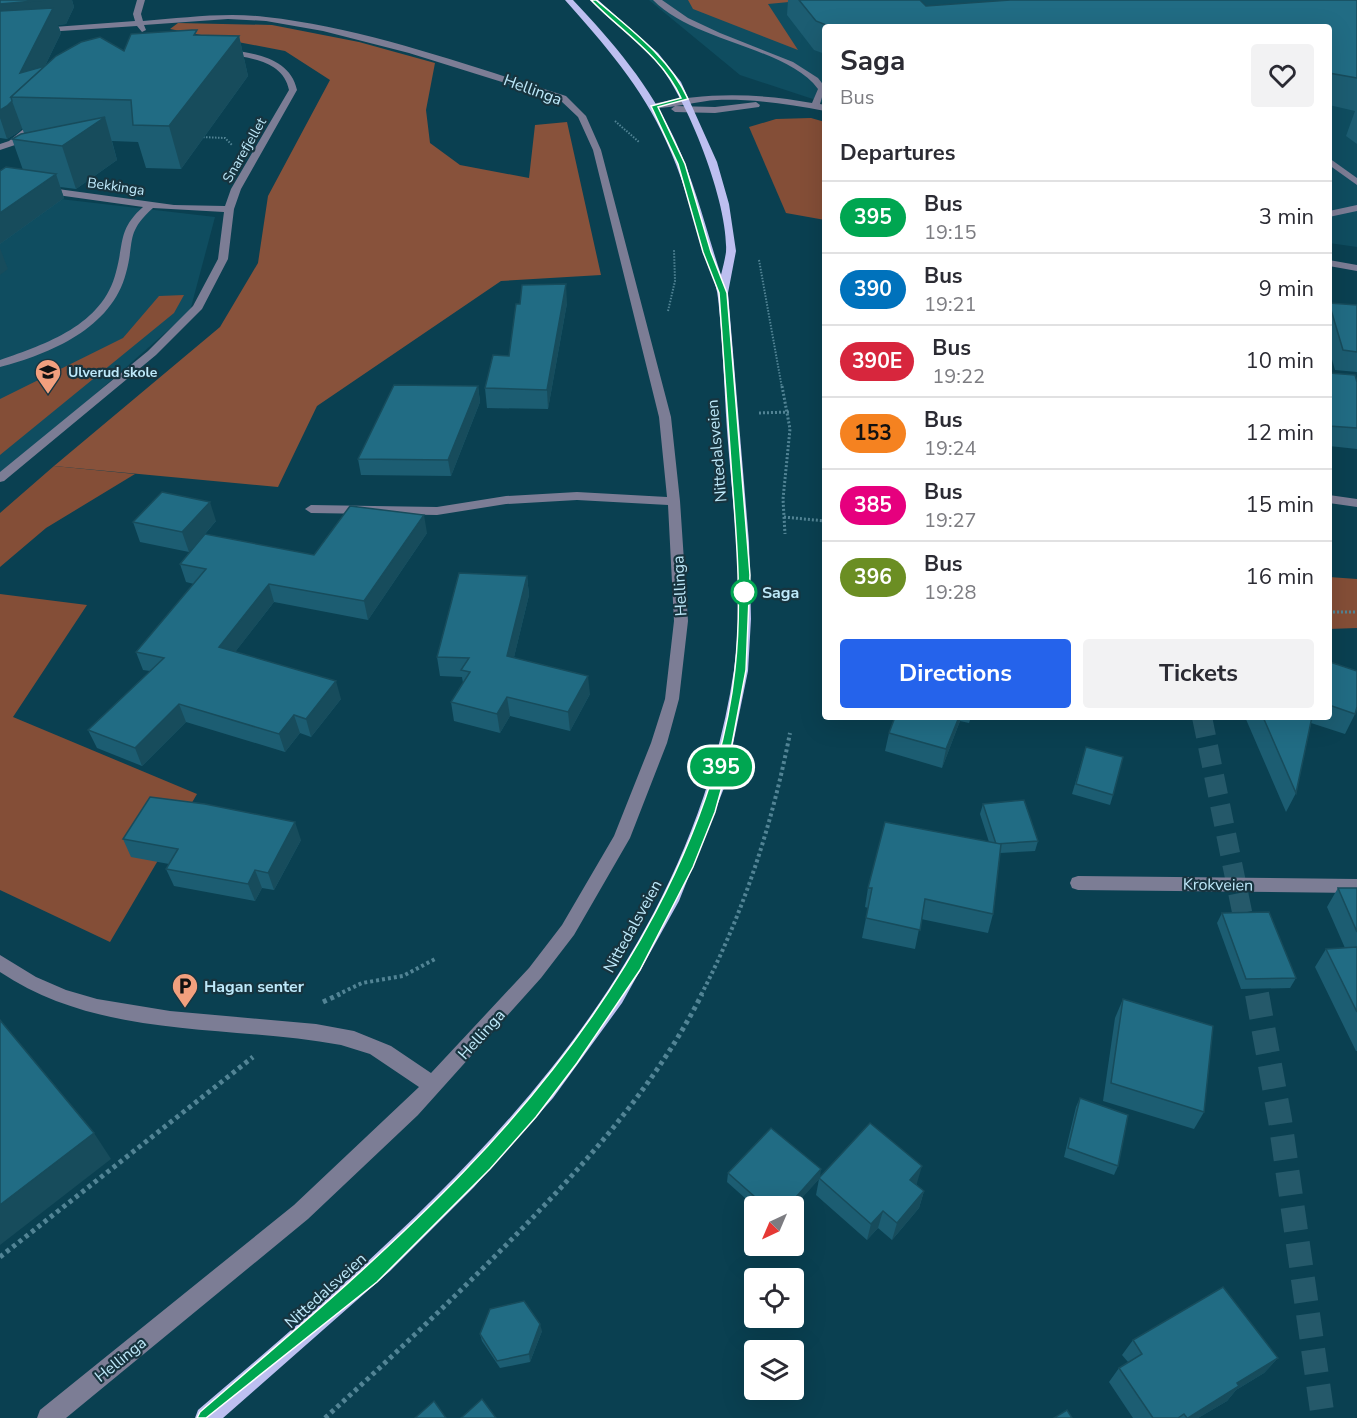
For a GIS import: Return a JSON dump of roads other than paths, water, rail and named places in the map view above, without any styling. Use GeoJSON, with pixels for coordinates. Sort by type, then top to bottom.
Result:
{"type":"FeatureCollection","features":[{"type":"Feature","properties":{"kind":"main road","name":"Nittedalsveien"},"geometry":{"type":"LineString","coordinates":[[569,0],[627,67],[655,106],[681,164],[707,252],[723,293]]}},
{"type":"Feature","properties":{"kind":"main road","name":"Nittedalsveien"},"geometry":{"type":"LineString","coordinates":[[206,1418],[371,1276],[484,1164],[530,1112],[619,990],[686,867],[708,812],[722,765],[741,670],[743,631],[742,520],[723,293],[731,252],[724,204],[712,162],[677,81],[655,55],[594,0]]}},
{"type":"Feature","properties":{"kind":"street"},"geometry":{"type":"LineString","coordinates":[[141,0],[137,14],[138,23],[140,28],[152,38]]}},
{"type":"Feature","properties":{"kind":"street"},"geometry":{"type":"LineString","coordinates":[[657,0],[700,27],[785,63],[814,78],[822,89],[815,106]]}},
{"type":"Feature","properties":{"kind":"street","name":"Hellinga"},"geometry":{"type":"LineString","coordinates":[[0,33],[228,17],[295,24],[357,36],[421,54],[530,86],[571,102],[582,116],[597,150],[665,417],[674,501],[681,621],[672,699],[659,743],[622,838],[568,930],[509,1004],[433,1086],[301,1212],[48,1418]]}},
{"type":"Feature","properties":{"kind":"street","name":"Snarefjellet"},"geometry":{"type":"LineString","coordinates":[[0,478],[152,352],[198,307],[224,259],[229,209],[236,189],[293,90],[293,84],[287,73],[272,63],[217,50]]}},
{"type":"Feature","properties":{"kind":"street"},"geometry":{"type":"LineString","coordinates":[[655,106],[685,99],[744,98],[822,107]]}},
{"type":"Feature","properties":{"kind":"street"},"geometry":{"type":"LineString","coordinates":[[655,106],[690,111],[782,102]]}},
{"type":"Feature","properties":{"kind":"street"},"geometry":{"type":"LineString","coordinates":[[0,147],[23,135],[36,121]]}},
{"type":"Feature","properties":{"kind":"street"},"geometry":{"type":"LineString","coordinates":[[1332,163],[1357,182]]}},
{"type":"Feature","properties":{"kind":"street","name":"Bekkinga"},"geometry":{"type":"LineString","coordinates":[[0,184],[151,205],[229,209]]}},
{"type":"Feature","properties":{"kind":"street"},"geometry":{"type":"LineString","coordinates":[[0,364],[61,340],[90,322],[107,306],[121,273],[129,225],[151,205]]}},
{"type":"Feature","properties":{"kind":"street"},"geometry":{"type":"LineString","coordinates":[[1332,213],[1357,208]]}},
{"type":"Feature","properties":{"kind":"street"},"geometry":{"type":"LineString","coordinates":[[1332,264],[1357,268]]}},
{"type":"Feature","properties":{"kind":"street"},"geometry":{"type":"LineString","coordinates":[[311,509],[437,511],[506,500],[578,496],[674,501]]}},
{"type":"Feature","properties":{"kind":"street"},"geometry":{"type":"LineString","coordinates":[[1332,499],[1357,503]]}},
{"type":"Feature","properties":{"kind":"street","name":"Krokveien"},"geometry":{"type":"LineString","coordinates":[[1078,883],[1357,886]]}},
{"type":"Feature","properties":{"kind":"street"},"geometry":{"type":"LineString","coordinates":[[0,963],[16,976],[61,998],[113,1011],[334,1036],[376,1047],[433,1086]]}},
{"type":"Feature","properties":{"kind":"tunnel"},"geometry":{"type":"LineString","coordinates":[[1203,720],[1247,936]]}},
{"type":"Feature","properties":{"kind":"tunnel"},"geometry":{"type":"LineString","coordinates":[[1252,966],[1257,995]]}},
{"type":"Feature","properties":{"kind":"tunnel"},"geometry":{"type":"LineString","coordinates":[[1257,994],[1280,1120],[1323,1418]]}},
{"type":"Feature","properties":{"kind":"place","name":"Ulverud skole"},"geometry":{"type":"Point","coordinates":[48,395]}},
{"type":"Feature","properties":{"kind":"place","name":"Saga"},"geometry":{"type":"Point","coordinates":[744,592]}},
{"type":"Feature","properties":{"kind":"place","name":"Hagan senter"},"geometry":{"type":"Point","coordinates":[185,1009]}}]}
